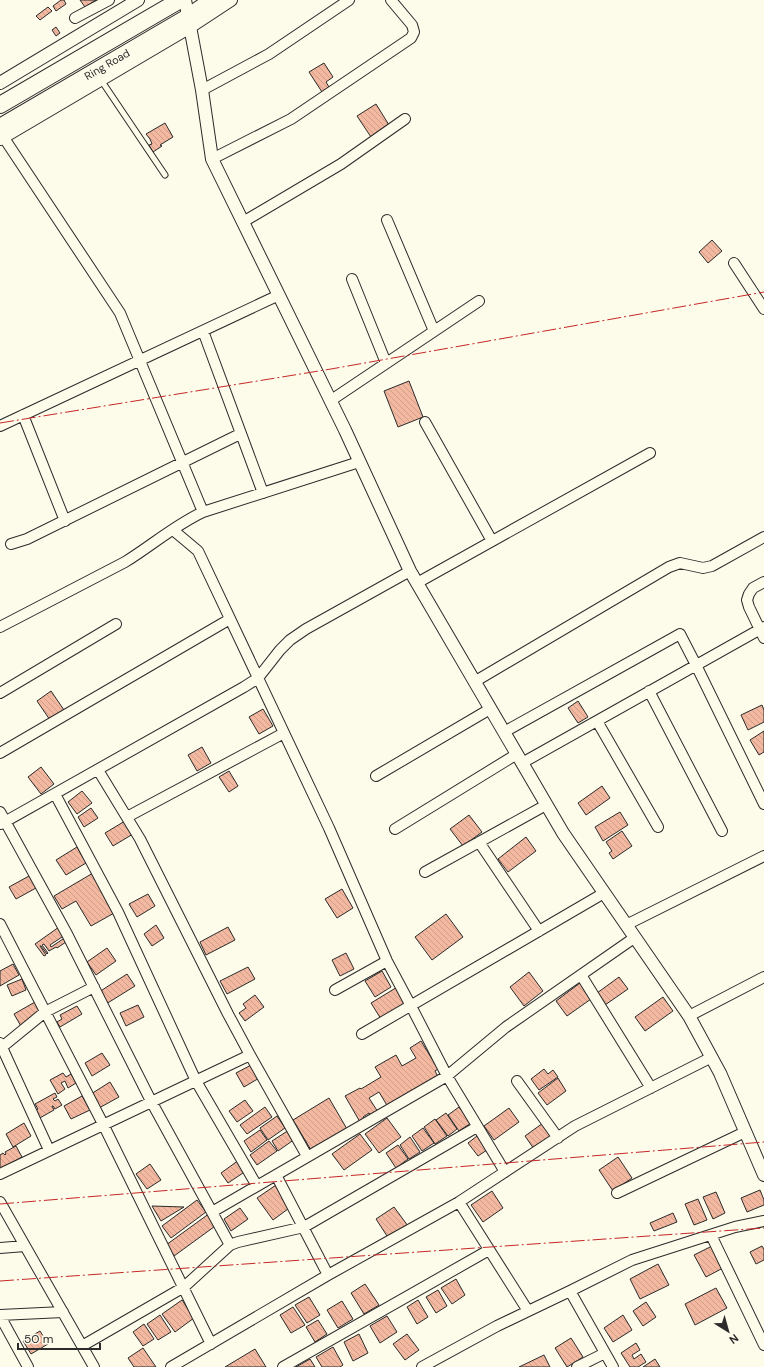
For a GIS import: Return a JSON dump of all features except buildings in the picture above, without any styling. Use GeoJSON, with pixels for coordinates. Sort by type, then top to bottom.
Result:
{"type":"FeatureCollection","features":[{"type":"Feature","properties":{"kind":"highway","name":"Ring Road"},"geometry":{"type":"LineString","coordinates":[[0,105],[180,0]]}},
{"type":"Feature","properties":{"kind":"highway","name":"Ring Road"},"geometry":{"type":"LineString","coordinates":[[1,134],[189,22],[212,0]]}},
{"type":"Feature","properties":{"kind":"street"},"geometry":{"type":"LineString","coordinates":[[76,18],[109,0]]}},
{"type":"Feature","properties":{"kind":"street"},"geometry":{"type":"LineString","coordinates":[[0,83],[138,0]]}},
{"type":"Feature","properties":{"kind":"street"},"geometry":{"type":"LineString","coordinates":[[185,0],[202,90],[212,159],[330,401],[410,571],[563,834],[689,1016],[720,1073],[764,1176]]}},
{"type":"Feature","properties":{"kind":"street"},"geometry":{"type":"LineString","coordinates":[[203,512],[120,313],[1,134],[100,80],[189,22],[231,0]]}},
{"type":"Feature","properties":{"kind":"street"},"geometry":{"type":"LineString","coordinates":[[202,90],[269,54],[349,0]]}},
{"type":"Feature","properties":{"kind":"street"},"geometry":{"type":"LineString","coordinates":[[212,159],[290,119],[411,38],[414,32],[412,25],[391,0]]}},
{"type":"Feature","properties":{"kind":"street"},"geometry":{"type":"LineString","coordinates":[[243,222],[341,164],[405,119]]}},
{"type":"Feature","properties":{"kind":"street"},"geometry":{"type":"LineString","coordinates":[[387,220],[434,331]]}},
{"type":"Feature","properties":{"kind":"street"},"geometry":{"type":"LineString","coordinates":[[734,263],[764,310]]}},
{"type":"Feature","properties":{"kind":"street"},"geometry":{"type":"LineString","coordinates":[[352,279],[386,364]]}},
{"type":"Feature","properties":{"kind":"street"},"geometry":{"type":"LineString","coordinates":[[0,426],[279,295]]}},
{"type":"Feature","properties":{"kind":"street"},"geometry":{"type":"LineString","coordinates":[[330,401],[479,301]]}},
{"type":"Feature","properties":{"kind":"street"},"geometry":{"type":"LineString","coordinates":[[203,331],[263,493]]}},
{"type":"Feature","properties":{"kind":"street"},"geometry":{"type":"LineString","coordinates":[[23,415],[65,521]]}},
{"type":"Feature","properties":{"kind":"street"},"geometry":{"type":"LineString","coordinates":[[425,422],[492,541]]}},
{"type":"Feature","properties":{"kind":"street"},"geometry":{"type":"LineString","coordinates":[[11,544],[27,539],[65,521],[240,434]]}},
{"type":"Feature","properties":{"kind":"street"},"geometry":{"type":"LineString","coordinates":[[417,583],[650,453]]}},
{"type":"Feature","properties":{"kind":"street"},"geometry":{"type":"LineString","coordinates":[[0,627],[124,562],[190,518],[203,512],[359,462]]}},
{"type":"Feature","properties":{"kind":"street"},"geometry":{"type":"LineString","coordinates":[[173,530],[198,551],[329,828],[387,961],[447,1076],[505,1172]]}},
{"type":"Feature","properties":{"kind":"street"},"geometry":{"type":"LineString","coordinates":[[474,682],[669,567],[680,563],[703,568],[712,566],[764,537]]}},
{"type":"Feature","properties":{"kind":"street"},"geometry":{"type":"LineString","coordinates":[[3,824],[258,678],[280,650],[290,640],[306,629],[410,571]]}},
{"type":"Feature","properties":{"kind":"street"},"geometry":{"type":"LineString","coordinates":[[395,829],[520,759],[597,721],[696,665],[763,631],[749,606],[748,600],[749,594],[753,588],[764,582]]}},
{"type":"Feature","properties":{"kind":"street"},"geometry":{"type":"LineString","coordinates":[[0,753],[230,619]]}},
{"type":"Feature","properties":{"kind":"street"},"geometry":{"type":"LineString","coordinates":[[0,693],[116,624]]}},
{"type":"Feature","properties":{"kind":"street"},"geometry":{"type":"LineString","coordinates":[[504,732],[680,634],[764,804]]}},
{"type":"Feature","properties":{"kind":"street"},"geometry":{"type":"LineString","coordinates":[[649,692],[722,831]]}},
{"type":"Feature","properties":{"kind":"street"},"geometry":{"type":"LineString","coordinates":[[376,776],[490,709]]}},
{"type":"Feature","properties":{"kind":"street"},"geometry":{"type":"LineString","coordinates":[[597,721],[658,827]]}},
{"type":"Feature","properties":{"kind":"street"},"geometry":{"type":"LineString","coordinates":[[127,818],[284,733]]}},
{"type":"Feature","properties":{"kind":"street"},"geometry":{"type":"LineString","coordinates":[[98,770],[140,839],[250,1055],[307,1156]]}},
{"type":"Feature","properties":{"kind":"street"},"geometry":{"type":"LineString","coordinates":[[55,794],[118,912],[196,1081],[257,1186]]}},
{"type":"Feature","properties":{"kind":"street"},"geometry":{"type":"LineString","coordinates":[[426,872],[546,805]]}},
{"type":"Feature","properties":{"kind":"street"},"geometry":{"type":"LineString","coordinates":[[0,812],[3,824],[67,934],[151,1101],[230,1245]]}},
{"type":"Feature","properties":{"kind":"street"},"geometry":{"type":"LineString","coordinates":[[479,842],[539,931]]}},
{"type":"Feature","properties":{"kind":"street"},"geometry":{"type":"LineString","coordinates":[[626,925],[764,856]]}},
{"type":"Feature","properties":{"kind":"street"},"geometry":{"type":"LineString","coordinates":[[362,1034],[604,893]]}},
{"type":"Feature","properties":{"kind":"street"},"geometry":{"type":"LineString","coordinates":[[0,924],[103,1124],[211,1344]]}},
{"type":"Feature","properties":{"kind":"street"},"geometry":{"type":"LineString","coordinates":[[212,1212],[447,1076],[506,1027],[634,938]]}},
{"type":"Feature","properties":{"kind":"street"},"geometry":{"type":"LineString","coordinates":[[335,990],[387,961]]}},
{"type":"Feature","properties":{"kind":"street"},"geometry":{"type":"LineString","coordinates":[[581,975],[651,1088]]}},
{"type":"Feature","properties":{"kind":"street"},"geometry":{"type":"LineString","coordinates":[[689,1016],[764,977]]}},
{"type":"Feature","properties":{"kind":"street"},"geometry":{"type":"LineString","coordinates":[[49,1150],[1,1045],[45,1012],[94,987]]}},
{"type":"Feature","properties":{"kind":"street"},"geometry":{"type":"LineString","coordinates":[[0,1174],[250,1055]]}},
{"type":"Feature","properties":{"kind":"street"},"geometry":{"type":"LineString","coordinates":[[171,1367],[328,1275],[459,1202],[575,1126],[712,1057]]}},
{"type":"Feature","properties":{"kind":"street"},"geometry":{"type":"LineString","coordinates":[[518,1081],[558,1138]]}},
{"type":"Feature","properties":{"kind":"street"},"geometry":{"type":"LineString","coordinates":[[82,1346],[184,1287],[230,1245],[304,1227],[477,1127]]}},
{"type":"Feature","properties":{"kind":"street"},"geometry":{"type":"LineString","coordinates":[[617,1193],[746,1132]]}},
{"type":"Feature","properties":{"kind":"street"},"geometry":{"type":"LineString","coordinates":[[276,1175],[328,1275]]}},
{"type":"Feature","properties":{"kind":"street"},"geometry":{"type":"LineString","coordinates":[[0,1202],[94,1367]]}},
{"type":"Feature","properties":{"kind":"street"},"geometry":{"type":"LineString","coordinates":[[459,1202],[528,1310]]}},
{"type":"Feature","properties":{"kind":"street"},"geometry":{"type":"LineString","coordinates":[[422,1367],[528,1310],[632,1260],[736,1227],[764,1221]]}},
{"type":"Feature","properties":{"kind":"street"},"geometry":{"type":"LineString","coordinates":[[711,1235],[764,1345]]}},
{"type":"Feature","properties":{"kind":"street"},"geometry":{"type":"LineString","coordinates":[[0,1248],[25,1246]]}},
{"type":"Feature","properties":{"kind":"street"},"geometry":{"type":"LineString","coordinates":[[283,1367],[489,1250]]}},
{"type":"Feature","properties":{"kind":"street"},"geometry":{"type":"LineString","coordinates":[[570,1291],[614,1367]]}},
{"type":"Feature","properties":{"kind":"street"},"geometry":{"type":"LineString","coordinates":[[28,1367],[0,1315],[63,1312]]}},
{"type":"Feature","properties":{"kind":"street"},"geometry":{"type":"LineString","coordinates":[[577,1367],[605,1353]]}},
{"type":"Feature","properties":{"kind":"lane"},"geometry":{"type":"LineString","coordinates":[[100,80],[165,175]]}},
{"type":"Feature","properties":{"kind":"power"},"geometry":{"type":"LineString","coordinates":[[0,423],[331,369],[764,292]]}},
{"type":"Feature","properties":{"kind":"power"},"geometry":{"type":"LineString","coordinates":[[0,1204],[764,1142]]}},
{"type":"Feature","properties":{"kind":"power"},"geometry":{"type":"LineString","coordinates":[[0,1281],[764,1228]]}}]}
